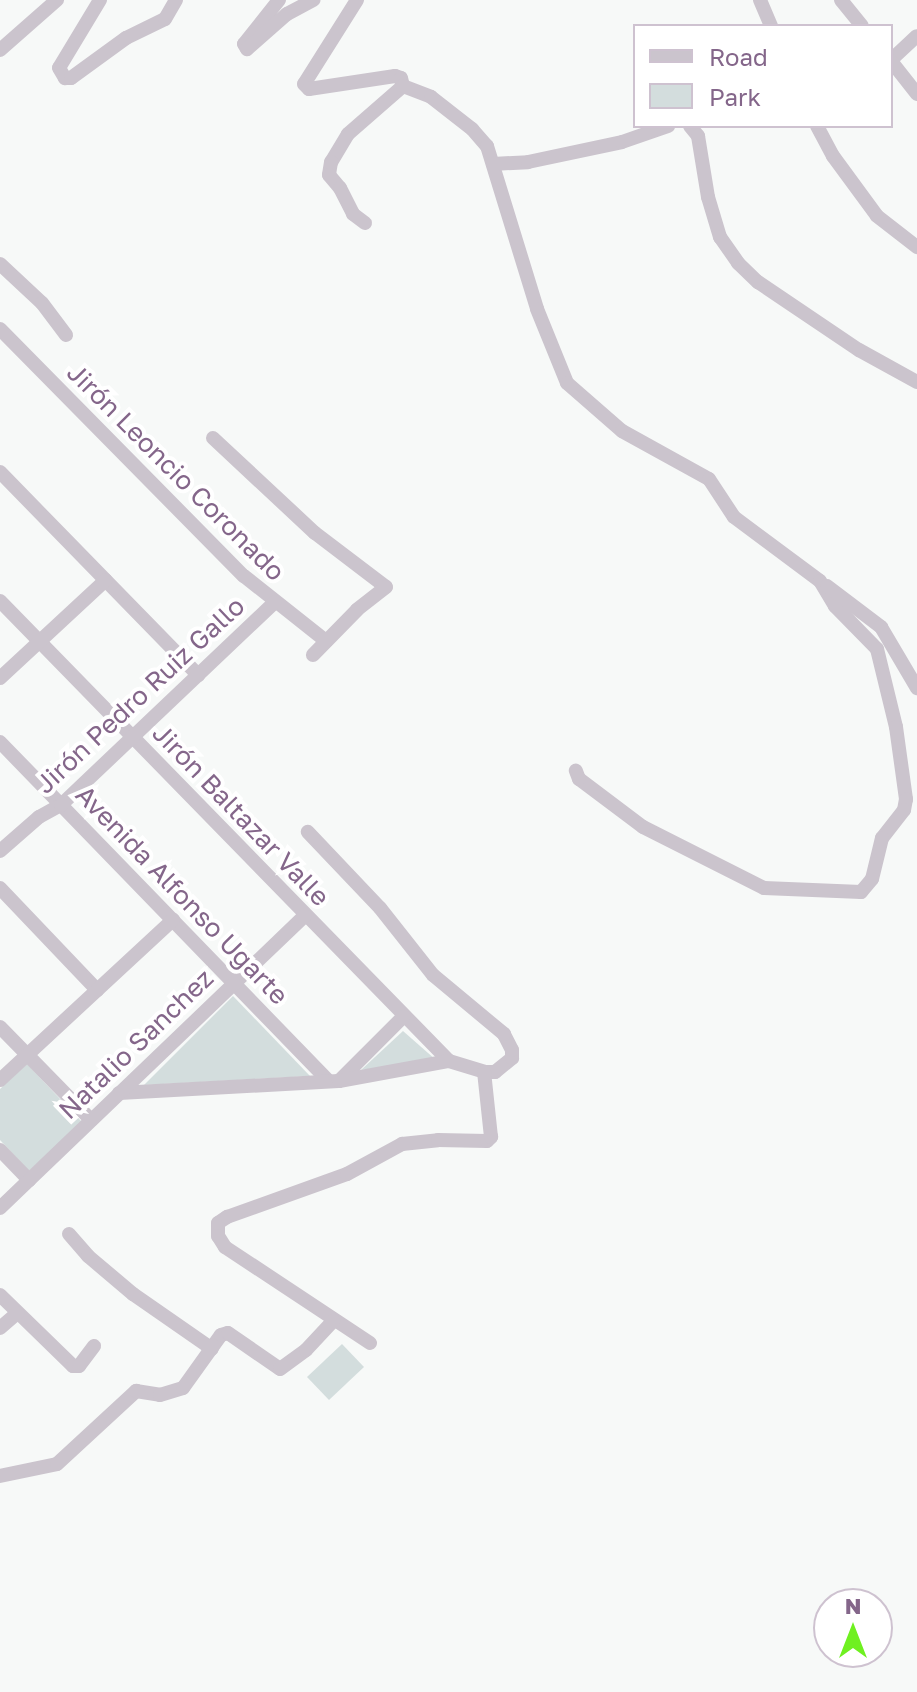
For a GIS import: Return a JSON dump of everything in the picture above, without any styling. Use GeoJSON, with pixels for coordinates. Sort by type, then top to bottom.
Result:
{"type":"FeatureCollection","features":[{"type":"Feature","properties":{"kind":"street"},"geometry":{"type":"LineString","coordinates":[[0,50],[57,0]]}},
{"type":"Feature","properties":{"kind":"street"},"geometry":{"type":"LineString","coordinates":[[100,0],[59,68],[65,78],[71,78],[126,38],[165,19],[176,0]]}},
{"type":"Feature","properties":{"kind":"street"},"geometry":{"type":"LineString","coordinates":[[279,0],[244,44],[247,49],[287,14],[313,0]]}},
{"type":"Feature","properties":{"kind":"street"},"geometry":{"type":"LineString","coordinates":[[357,0],[304,81],[305,87],[349,85],[395,76],[401,78],[403,86]]}},
{"type":"Feature","properties":{"kind":"street"},"geometry":{"type":"LineString","coordinates":[[760,0],[770,24]]}},
{"type":"Feature","properties":{"kind":"street"},"geometry":{"type":"LineString","coordinates":[[841,0],[860,24]]}},
{"type":"Feature","properties":{"kind":"street"},"geometry":{"type":"LineString","coordinates":[[893,58],[917,36]]}},
{"type":"Feature","properties":{"kind":"street"},"geometry":{"type":"LineString","coordinates":[[893,63],[917,94]]}},
{"type":"Feature","properties":{"kind":"street"},"geometry":{"type":"LineString","coordinates":[[403,86],[431,97],[472,129],[487,146],[537,309],[567,383],[622,431],[709,479],[734,517],[881,627],[917,688]]}},
{"type":"Feature","properties":{"kind":"street"},"geometry":{"type":"LineString","coordinates":[[365,223],[353,214],[340,188],[329,175],[331,162],[348,134],[403,86]]}},
{"type":"Feature","properties":{"kind":"street"},"geometry":{"type":"LineString","coordinates":[[493,164],[528,162],[582,151],[661,128]]}},
{"type":"Feature","properties":{"kind":"street"},"geometry":{"type":"LineString","coordinates":[[692,128],[698,136],[720,237],[738,263],[758,282],[859,350],[917,382]]}},
{"type":"Feature","properties":{"kind":"street"},"geometry":{"type":"LineString","coordinates":[[818,128],[833,156],[877,216],[917,247]]}},
{"type":"Feature","properties":{"kind":"street"},"geometry":{"type":"LineString","coordinates":[[0,264],[42,303],[66,335]]}},
{"type":"Feature","properties":{"kind":"street","name":"Jirón Leoncio Coronado"},"geometry":{"type":"LineString","coordinates":[[0,329],[83,416],[149,476],[274,603],[326,641]]}},
{"type":"Feature","properties":{"kind":"street"},"geometry":{"type":"LineString","coordinates":[[213,438],[315,533],[386,587],[313,655]]}},
{"type":"Feature","properties":{"kind":"street"},"geometry":{"type":"LineString","coordinates":[[0,472],[198,675]]}},
{"type":"Feature","properties":{"kind":"street"},"geometry":{"type":"LineString","coordinates":[[0,678],[106,580]]}},
{"type":"Feature","properties":{"kind":"street"},"geometry":{"type":"LineString","coordinates":[[576,771],[579,779],[643,827],[744,880],[764,888],[861,892],[872,879],[882,838],[904,810],[906,799],[896,727],[877,649],[835,606],[820,581]]}},
{"type":"Feature","properties":{"kind":"street","name":"Jirón Baltazar Valle"},"geometry":{"type":"LineString","coordinates":[[0,601],[449,1061]]}},
{"type":"Feature","properties":{"kind":"street","name":"Jirón Pedro Ruiz Gallo"},"geometry":{"type":"LineString","coordinates":[[0,851],[39,817],[61,805],[274,603]]}},
{"type":"Feature","properties":{"kind":"street","name":"Avenida Alfonso Ugarte"},"geometry":{"type":"LineString","coordinates":[[0,742],[234,983],[334,1081]]}},
{"type":"Feature","properties":{"kind":"street"},"geometry":{"type":"LineString","coordinates":[[119,1093],[334,1081],[449,1061],[484,1072],[504,1068],[512,1058],[512,1050],[504,1034],[433,975],[380,908],[308,832]]}},
{"type":"Feature","properties":{"kind":"street"},"geometry":{"type":"LineString","coordinates":[[0,888],[97,990]]}},
{"type":"Feature","properties":{"kind":"street","name":"Natalio Sanchez"},"geometry":{"type":"LineString","coordinates":[[0,1208],[305,916]]}},
{"type":"Feature","properties":{"kind":"street"},"geometry":{"type":"LineString","coordinates":[[0,1080],[173,920]]}},
{"type":"Feature","properties":{"kind":"street"},"geometry":{"type":"LineString","coordinates":[[334,1081],[403,1017]]}},
{"type":"Feature","properties":{"kind":"street"},"geometry":{"type":"LineString","coordinates":[[0,1027],[91,1120]]}},
{"type":"Feature","properties":{"kind":"street"},"geometry":{"type":"LineString","coordinates":[[370,1343],[225,1247],[218,1236],[218,1223],[227,1217],[347,1174],[402,1144],[438,1140],[487,1141],[491,1137],[484,1072]]}},
{"type":"Feature","properties":{"kind":"street"},"geometry":{"type":"LineString","coordinates":[[0,1150],[29,1180]]}},
{"type":"Feature","properties":{"kind":"street"},"geometry":{"type":"LineString","coordinates":[[69,1234],[88,1256],[133,1294],[212,1349]]}},
{"type":"Feature","properties":{"kind":"street"},"geometry":{"type":"LineString","coordinates":[[0,1295],[73,1366],[79,1366],[94,1346]]}},
{"type":"Feature","properties":{"kind":"street"},"geometry":{"type":"LineString","coordinates":[[0,1328],[17,1313]]}},
{"type":"Feature","properties":{"kind":"street"},"geometry":{"type":"LineString","coordinates":[[0,1476],[57,1464],[136,1391],[168,1394],[183,1388],[221,1335],[228,1333],[275,1369],[283,1368],[333,1321]]}},
{"type":"Feature","properties":{"kind":"green space"},"geometry":{"type":"Polygon","coordinates":[[[233,996],[310,1076],[144,1085],[233,996]]]}},
{"type":"Feature","properties":{"kind":"green space"},"geometry":{"type":"Polygon","coordinates":[[[403,1031],[436,1060],[361,1070],[403,1031]]]}},
{"type":"Feature","properties":{"kind":"green space"},"geometry":{"type":"Polygon","coordinates":[[[27,1064],[82,1122],[29,1171],[0,1140],[0,1089],[27,1064]]]}},
{"type":"Feature","properties":{"kind":"green space"},"geometry":{"type":"Polygon","coordinates":[[[342,1344],[364,1367],[329,1400],[307,1377],[342,1344]]]}}]}
